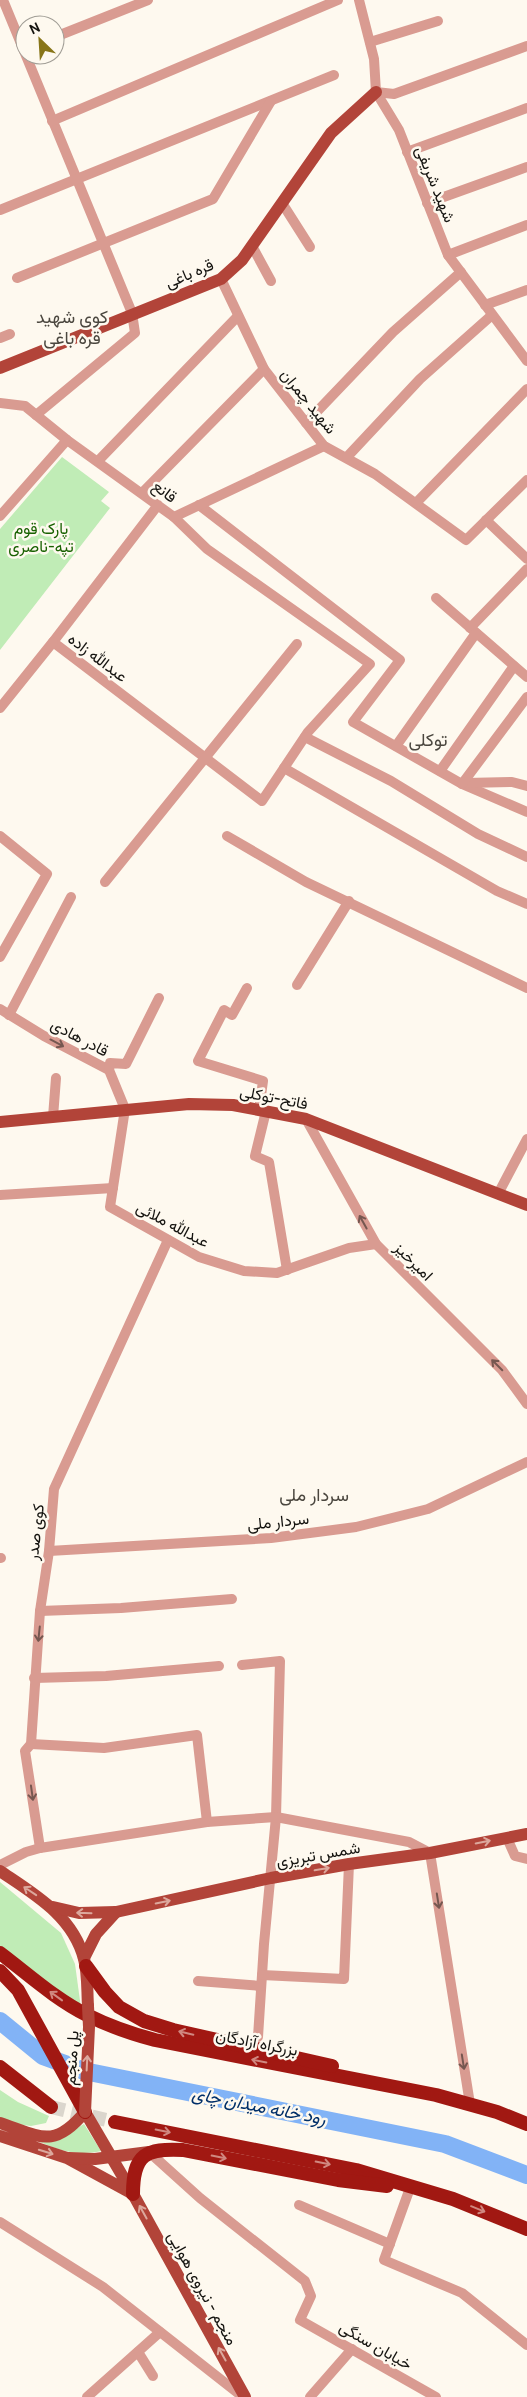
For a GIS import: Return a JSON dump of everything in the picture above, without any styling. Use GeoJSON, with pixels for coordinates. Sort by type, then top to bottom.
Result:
{"type":"FeatureCollection","features":[{"type":"Feature","properties":{"kind":"highway","name":"بزرگراه آزادگان"},"geometry":{"type":"LineString","coordinates":[[0,1953],[59,1998],[86,2015],[123,2031],[155,2040],[436,2095],[470,2104],[527,2124]]}},
{"type":"Feature","properties":{"kind":"highway"},"geometry":{"type":"LineString","coordinates":[[85,1962],[104,1992],[119,2007],[144,2021],[172,2030],[391,2079],[436,2095]]}},
{"type":"Feature","properties":{"kind":"highway"},"geometry":{"type":"LineString","coordinates":[[0,1971],[18,1990],[85,2112]]}},
{"type":"Feature","properties":{"kind":"highway"},"geometry":{"type":"LineString","coordinates":[[0,2067],[51,2107],[34,2100],[0,2078]]}},
{"type":"Feature","properties":{"kind":"highway"},"geometry":{"type":"LineString","coordinates":[[116,2122],[356,2170],[453,2199],[527,2229]]}},
{"type":"Feature","properties":{"kind":"highway"},"geometry":{"type":"LineString","coordinates":[[133,2194],[136,2167],[140,2159],[149,2152],[161,2149],[183,2150],[338,2180],[415,2188]]}},
{"type":"Feature","properties":{"kind":"main road","name":"قره باغی"},"geometry":{"type":"LineString","coordinates":[[0,368],[132,313],[221,279],[242,260],[331,133],[376,92]]}},
{"type":"Feature","properties":{"kind":"main road","name":"فاتح-توکلی"},"geometry":{"type":"LineString","coordinates":[[0,1122],[189,1104],[233,1105],[306,1119],[527,1205]]}},
{"type":"Feature","properties":{"kind":"main road","name":"شمس تبریزی"},"geometry":{"type":"LineString","coordinates":[[53,1907],[79,1913],[116,1912],[271,1878],[349,1864],[430,1853],[527,1834]]}},
{"type":"Feature","properties":{"kind":"main road"},"geometry":{"type":"LineString","coordinates":[[0,1871],[53,1907],[74,1934],[85,1962]]}},
{"type":"Feature","properties":{"kind":"main road"},"geometry":{"type":"LineString","coordinates":[[85,1962],[96,1934],[116,1912]]}},
{"type":"Feature","properties":{"kind":"main road","name":"پل منجم"},"geometry":{"type":"LineString","coordinates":[[85,1962],[89,2026],[85,2112]]}},
{"type":"Feature","properties":{"kind":"main road"},"geometry":{"type":"LineString","coordinates":[[0,2123],[42,2137],[58,2136],[71,2128],[85,2112]]}},
{"type":"Feature","properties":{"kind":"main road","name":"منجم - نیروی هوایی"},"geometry":{"type":"LineString","coordinates":[[85,2112],[112,2156],[244,2397]]}},
{"type":"Feature","properties":{"kind":"main road"},"geometry":{"type":"LineString","coordinates":[[0,2136],[67,2158],[133,2194]]}},
{"type":"Feature","properties":{"kind":"main road"},"geometry":{"type":"LineString","coordinates":[[67,2158],[95,2159],[149,2152]]}},
{"type":"Feature","properties":{"kind":"street"},"geometry":{"type":"LineString","coordinates":[[3,0],[15,28]]}},
{"type":"Feature","properties":{"kind":"street"},"geometry":{"type":"LineString","coordinates":[[65,32],[148,0]]}},
{"type":"Feature","properties":{"kind":"street"},"geometry":{"type":"LineString","coordinates":[[52,121],[338,0]]}},
{"type":"Feature","properties":{"kind":"street","name":"شهید شریفى"},"geometry":{"type":"LineString","coordinates":[[359,0],[374,59],[376,92],[399,130],[448,255],[492,315],[525,354]]}},
{"type":"Feature","properties":{"kind":"street"},"geometry":{"type":"LineString","coordinates":[[370,42],[438,21]]}},
{"type":"Feature","properties":{"kind":"street"},"geometry":{"type":"LineString","coordinates":[[376,92],[394,94],[527,46]]}},
{"type":"Feature","properties":{"kind":"street"},"geometry":{"type":"LineString","coordinates":[[30,65],[132,313],[135,333],[36,415]]}},
{"type":"Feature","properties":{"kind":"street"},"geometry":{"type":"LineString","coordinates":[[0,210],[334,75]]}},
{"type":"Feature","properties":{"kind":"street"},"geometry":{"type":"LineString","coordinates":[[17,278],[213,199],[271,101]]}},
{"type":"Feature","properties":{"kind":"street"},"geometry":{"type":"LineString","coordinates":[[407,152],[527,108]]}},
{"type":"Feature","properties":{"kind":"street"},"geometry":{"type":"LineString","coordinates":[[427,203],[527,167]]}},
{"type":"Feature","properties":{"kind":"street"},"geometry":{"type":"LineString","coordinates":[[282,203],[310,247]]}},
{"type":"Feature","properties":{"kind":"street"},"geometry":{"type":"LineString","coordinates":[[448,255],[527,226]]}},
{"type":"Feature","properties":{"kind":"street"},"geometry":{"type":"LineString","coordinates":[[252,246],[272,281]]}},
{"type":"Feature","properties":{"kind":"street"},"geometry":{"type":"LineString","coordinates":[[306,423],[393,332],[461,272]]}},
{"type":"Feature","properties":{"kind":"street","name":"شهید چمران"},"geometry":{"type":"LineString","coordinates":[[221,279],[264,369],[324,446],[347,457],[416,503],[466,540],[486,520]]}},
{"type":"Feature","properties":{"kind":"street"},"geometry":{"type":"LineString","coordinates":[[485,305],[527,290]]}},
{"type":"Feature","properties":{"kind":"street"},"geometry":{"type":"LineString","coordinates":[[347,457],[420,379],[492,315]]}},
{"type":"Feature","properties":{"kind":"street"},"geometry":{"type":"LineString","coordinates":[[98,461],[238,316]]}},
{"type":"Feature","properties":{"kind":"street"},"geometry":{"type":"LineString","coordinates":[[142,493],[264,369]]}},
{"type":"Feature","properties":{"kind":"street"},"geometry":{"type":"LineString","coordinates":[[416,503],[527,389]]}},
{"type":"Feature","properties":{"kind":"street","name":"قانع"},"geometry":{"type":"LineString","coordinates":[[0,403],[25,406],[67,440],[174,517],[324,446]]}},
{"type":"Feature","properties":{"kind":"street"},"geometry":{"type":"LineString","coordinates":[[0,516],[67,440]]}},
{"type":"Feature","properties":{"kind":"street"},"geometry":{"type":"LineString","coordinates":[[527,480],[486,520],[527,559]]}},
{"type":"Feature","properties":{"kind":"street","name":"عبدالله زاده"},"geometry":{"type":"LineString","coordinates":[[158,505],[53,642],[262,801],[284,768]]}},
{"type":"Feature","properties":{"kind":"street"},"geometry":{"type":"LineString","coordinates":[[199,505],[400,660],[353,722],[462,784],[527,812]]}},
{"type":"Feature","properties":{"kind":"street"},"geometry":{"type":"LineString","coordinates":[[174,517],[207,549],[370,664],[305,737],[284,768],[496,891],[527,904]]}},
{"type":"Feature","properties":{"kind":"street"},"geometry":{"type":"LineString","coordinates":[[396,746],[473,630],[527,569]]}},
{"type":"Feature","properties":{"kind":"street"},"geometry":{"type":"LineString","coordinates":[[436,598],[527,677]]}},
{"type":"Feature","properties":{"kind":"street"},"geometry":{"type":"LineString","coordinates":[[0,708],[53,642]]}},
{"type":"Feature","properties":{"kind":"street"},"geometry":{"type":"LineString","coordinates":[[105,882],[297,644]]}},
{"type":"Feature","properties":{"kind":"street"},"geometry":{"type":"LineString","coordinates":[[440,771],[514,666]]}},
{"type":"Feature","properties":{"kind":"street"},"geometry":{"type":"LineString","coordinates":[[462,784],[527,696]]}},
{"type":"Feature","properties":{"kind":"street"},"geometry":{"type":"LineString","coordinates":[[305,737],[391,781],[478,834],[527,857]]}},
{"type":"Feature","properties":{"kind":"street"},"geometry":{"type":"LineString","coordinates":[[462,784],[512,782],[527,786]]}},
{"type":"Feature","properties":{"kind":"street"},"geometry":{"type":"LineString","coordinates":[[0,836],[47,874],[0,957]]}},
{"type":"Feature","properties":{"kind":"street"},"geometry":{"type":"LineString","coordinates":[[227,836],[306,882],[527,988]]}},
{"type":"Feature","properties":{"kind":"street"},"geometry":{"type":"LineString","coordinates":[[9,1015],[71,897]]}},
{"type":"Feature","properties":{"kind":"street"},"geometry":{"type":"LineString","coordinates":[[297,985],[349,901]]}},
{"type":"Feature","properties":{"kind":"street"},"geometry":{"type":"LineString","coordinates":[[247,988],[232,1015],[224,1010],[198,1061],[263,1082],[262,1111],[255,1156],[269,1162],[287,1270]]}},
{"type":"Feature","properties":{"kind":"street"},"geometry":{"type":"LineString","coordinates":[[109,1070],[110,1063],[126,1064],[159,998]]}},
{"type":"Feature","properties":{"kind":"street","name":"قادر هادی"},"geometry":{"type":"LineString","coordinates":[[0,1009],[44,1036],[109,1070],[125,1110]]}},
{"type":"Feature","properties":{"kind":"street"},"geometry":{"type":"LineString","coordinates":[[53,1116],[56,1078]]}},
{"type":"Feature","properties":{"kind":"street","name":"عبدالله ملائی"},"geometry":{"type":"LineString","coordinates":[[125,1110],[110,1207],[199,1257],[244,1271],[277,1273],[349,1248],[376,1244]]}},
{"type":"Feature","properties":{"kind":"street","name":"امیرخیز"},"geometry":{"type":"LineString","coordinates":[[306,1119],[376,1244],[502,1370],[527,1404]]}},
{"type":"Feature","properties":{"kind":"street"},"geometry":{"type":"LineString","coordinates":[[498,1194],[527,1139]]}},
{"type":"Feature","properties":{"kind":"street"},"geometry":{"type":"LineString","coordinates":[[0,1196],[113,1188]]}},
{"type":"Feature","properties":{"kind":"street","name":"کوی صدر"},"geometry":{"type":"LineString","coordinates":[[40,1848],[25,1751],[31,1744],[40,1611],[49,1551],[54,1489],[168,1240]]}},
{"type":"Feature","properties":{"kind":"street","name":"سردار ملی"},"geometry":{"type":"LineString","coordinates":[[49,1551],[271,1538],[356,1527],[428,1508],[527,1462]]}},
{"type":"Feature","properties":{"kind":"street"},"geometry":{"type":"LineString","coordinates":[[40,1611],[120,1608],[232,1599]]}},
{"type":"Feature","properties":{"kind":"street"},"geometry":{"type":"LineString","coordinates":[[242,1665],[280,1661],[276,1817],[261,1980],[258,2037]]}},
{"type":"Feature","properties":{"kind":"street"},"geometry":{"type":"LineString","coordinates":[[34,1678],[106,1676],[219,1666]]}},
{"type":"Feature","properties":{"kind":"street"},"geometry":{"type":"LineString","coordinates":[[31,1744],[104,1748],[198,1735],[207,1822]]}},
{"type":"Feature","properties":{"kind":"street"},"geometry":{"type":"LineString","coordinates":[[0,1865],[26,1852],[40,1848],[207,1822],[276,1817],[409,1842],[430,1853],[470,2104]]}},
{"type":"Feature","properties":{"kind":"street"},"geometry":{"type":"LineString","coordinates":[[507,1838],[515,1856],[527,1859]]}},
{"type":"Feature","properties":{"kind":"street"},"geometry":{"type":"LineString","coordinates":[[198,1981],[344,1979],[349,1864]]}},
{"type":"Feature","properties":{"kind":"street","name":"خیابان سنگی"},"geometry":{"type":"LineString","coordinates":[[149,2152],[200,2198],[305,2281],[311,2296],[300,2320],[436,2397]]}},
{"type":"Feature","properties":{"kind":"street"},"geometry":{"type":"LineString","coordinates":[[415,2188],[384,2260],[462,2293],[527,2345]]}},
{"type":"Feature","properties":{"kind":"street"},"geometry":{"type":"LineString","coordinates":[[299,2205],[390,2244]]}},
{"type":"Feature","properties":{"kind":"street"},"geometry":{"type":"LineString","coordinates":[[0,2222],[103,2287],[244,2397]]}},
{"type":"Feature","properties":{"kind":"street"},"geometry":{"type":"LineString","coordinates":[[86,2397],[160,2332]]}},
{"type":"Feature","properties":{"kind":"street"},"geometry":{"type":"LineString","coordinates":[[310,2397],[352,2349]]}},
{"type":"Feature","properties":{"kind":"street"},"geometry":{"type":"LineString","coordinates":[[138,2352],[153,2376]]}},
{"type":"Feature","properties":{"kind":"green space","name":"پارک قوم تپه-ناصری"},"geometry":{"type":"Polygon","coordinates":[[[62,457],[109,492],[101,501],[110,508],[0,650],[0,529],[62,457]]]}},
{"type":"Feature","properties":{"kind":"green space"},"geometry":{"type":"Polygon","coordinates":[[[0,1882],[61,1933],[75,1964],[81,2008],[0,1948],[0,1882]]]}},
{"type":"Feature","properties":{"kind":"green space"},"geometry":{"type":"Polygon","coordinates":[[[0,2090],[18,2102],[49,2116],[46,2123],[31,2126],[0,2122],[0,2090]]]}},
{"type":"Feature","properties":{"kind":"green space"},"geometry":{"type":"Polygon","coordinates":[[[84,2124],[101,2151],[69,2152],[40,2142],[57,2140],[84,2124]]]}},
{"type":"Feature","properties":{"kind":"waterway","name":"رود خانه میدان چای"},"geometry":{"type":"LineString","coordinates":[[0,2021],[43,2056],[84,2071],[445,2144],[527,2175]]}},
{"type":"Feature","properties":{"kind":"tunnel"},"geometry":{"type":"LineString","coordinates":[[51,2107],[115,2122]]}},
{"type":"Feature","properties":{"kind":"district","name":"کوی شهید قره باغی"},"geometry":{"type":"Point","coordinates":[72,327]}},
{"type":"Feature","properties":{"kind":"district","name":"توکلی"},"geometry":{"type":"Point","coordinates":[428,740]}},
{"type":"Feature","properties":{"kind":"district","name":"سردار ملی"},"geometry":{"type":"Point","coordinates":[314,1495]}}]}
